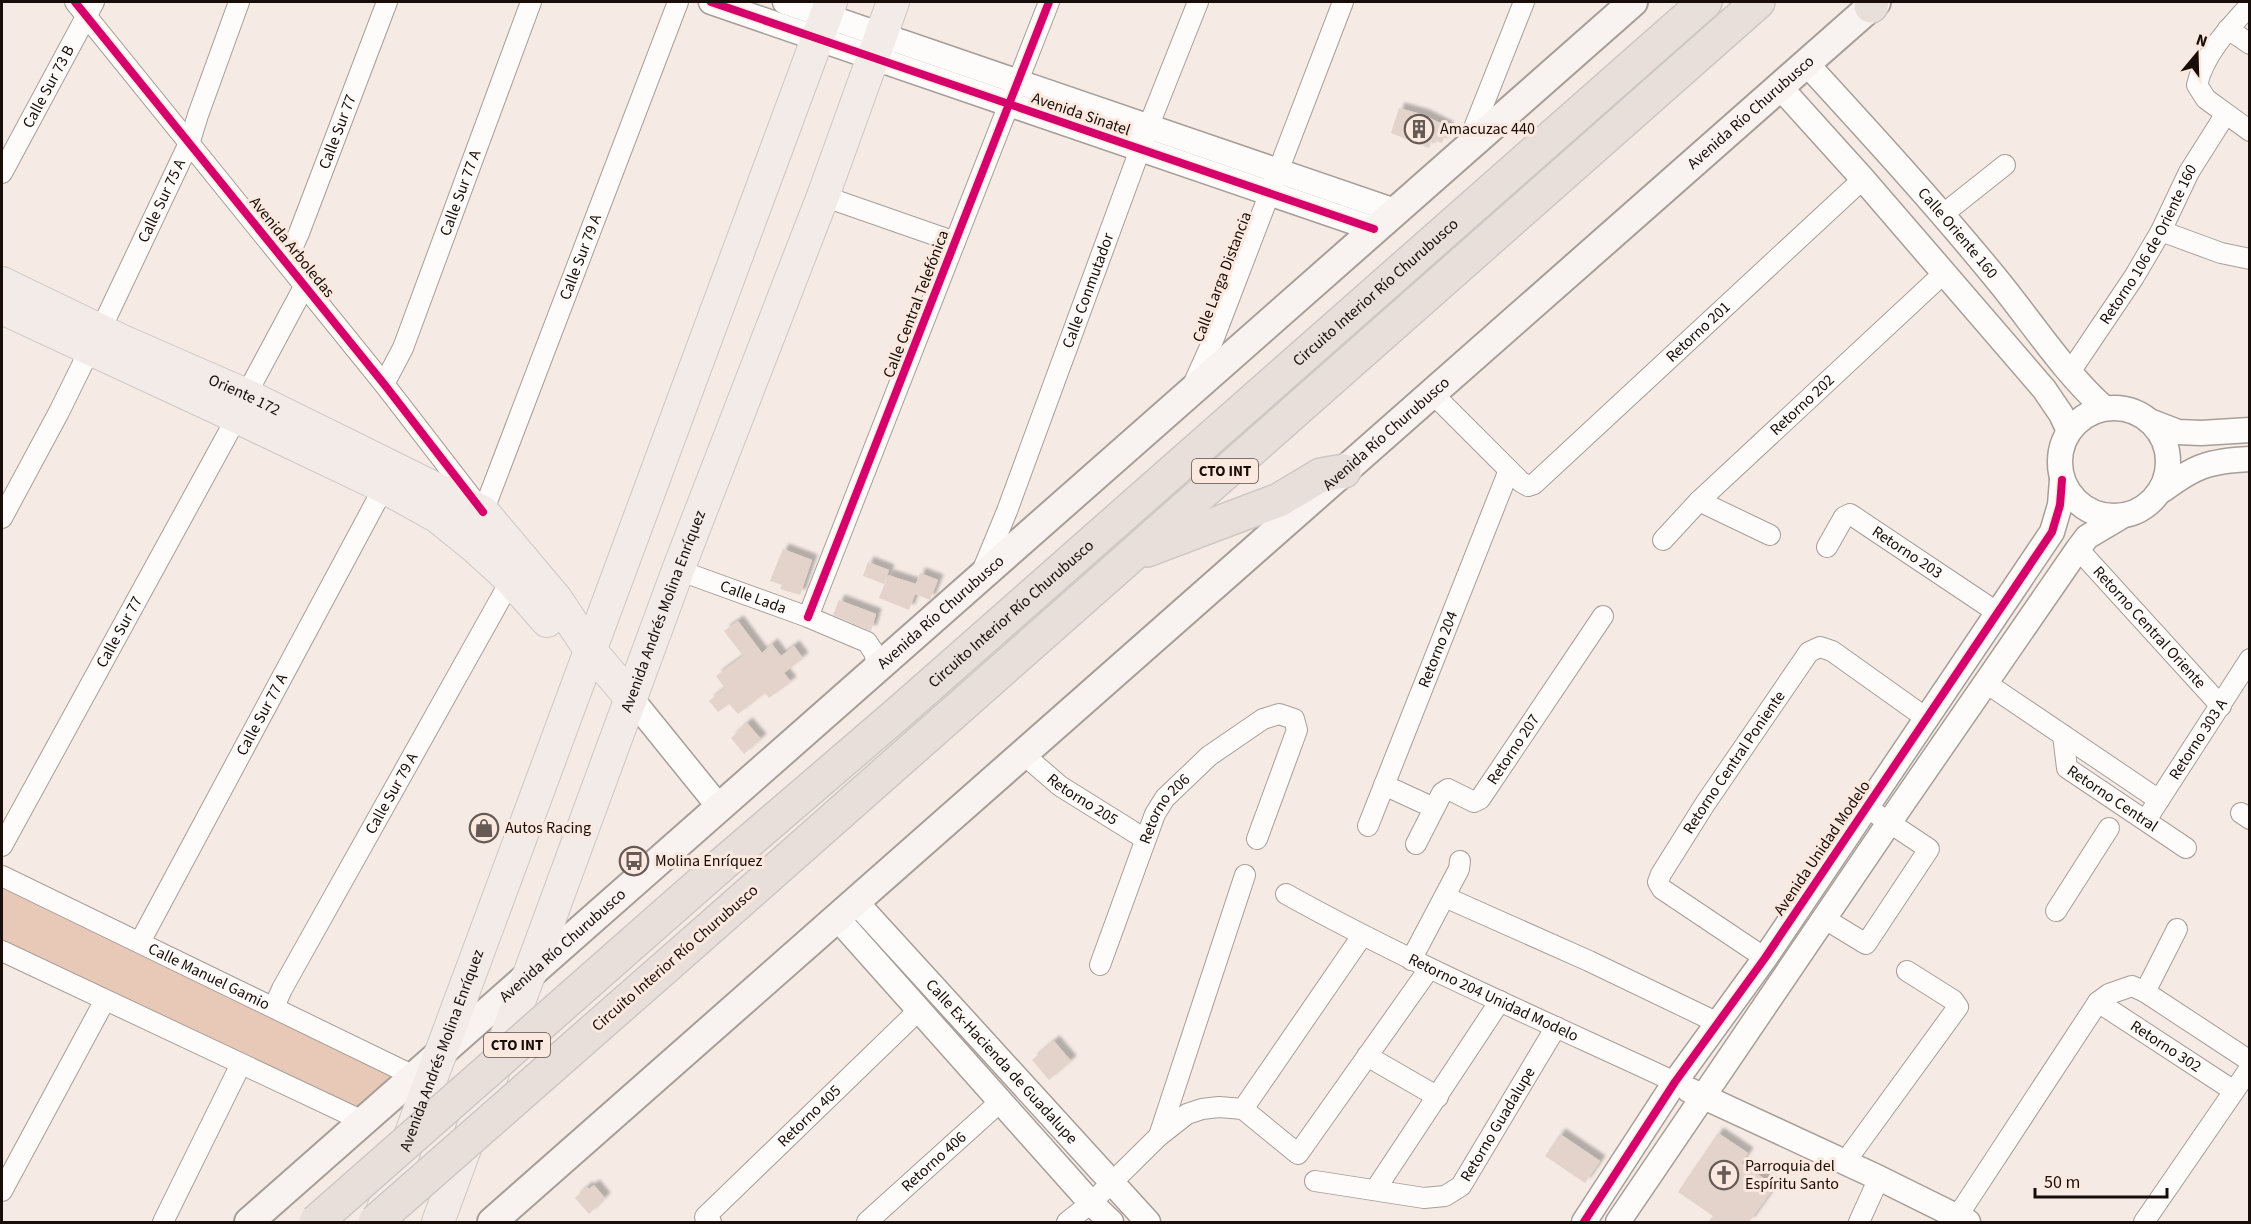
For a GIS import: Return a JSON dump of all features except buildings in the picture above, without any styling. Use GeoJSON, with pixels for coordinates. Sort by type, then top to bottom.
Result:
{"type":"FeatureCollection","features":[{"type":"Feature","properties":{"kind":"highway","name":"Circuito Interior Río Churubusco"},"geometry":{"type":"LineString","coordinates":[[316,1222],[718,868],[902,710],[1705,2]]}},
{"type":"Feature","properties":{"kind":"highway","name":"Circuito Interior Río Churubusco"},"geometry":{"type":"LineString","coordinates":[[376,1222],[1758,2]]}},
{"type":"Feature","properties":{"kind":"highway"},"geometry":{"type":"LineString","coordinates":[[1129,557],[1279,500],[1321,475],[1344,471]]}},
{"type":"Feature","properties":{"kind":"main road","name":"Avenida Andrés Molina Enríquez"},"geometry":{"type":"LineString","coordinates":[[438,1222],[678,570],[823,196],[893,2]]}},
{"type":"Feature","properties":{"kind":"main road","name":"Avenida Río Churubusco"},"geometry":{"type":"LineString","coordinates":[[249,1222],[1633,2]]}},
{"type":"Feature","properties":{"kind":"main road","name":"Avenida Río Churubusco"},"geometry":{"type":"LineString","coordinates":[[492,1222],[1873,3]]}},
{"type":"Feature","properties":{"kind":"main road","name":"Avenida Andrés Molina Enríquez"},"geometry":{"type":"LineString","coordinates":[[376,1222],[442,1053],[824,18]]}},
{"type":"Feature","properties":{"kind":"main road","name":"Oriente 172"},"geometry":{"type":"LineString","coordinates":[[2,283],[95,340]]}},
{"type":"Feature","properties":{"kind":"main road","name":"Oriente 172"},"geometry":{"type":"LineString","coordinates":[[2,308],[95,340],[483,512]]}},
{"type":"Feature","properties":{"kind":"main road","name":"Oriente 172"},"geometry":{"type":"LineString","coordinates":[[241,406],[438,517],[475,547]]}},
{"type":"Feature","properties":{"kind":"main road","name":"Avenida Arboledas"},"geometry":{"type":"LineString","coordinates":[[483,512],[557,600],[590,650],[631,698]]}},
{"type":"Feature","properties":{"kind":"main road","name":"Avenida Arboledas"},"geometry":{"type":"LineString","coordinates":[[475,547],[511,580],[555,631],[590,650]]}},
{"type":"Feature","properties":{"kind":"street","name":"Calle Sur 75 A"},"geometry":{"type":"LineString","coordinates":[[2,518],[95,340],[190,141],[239,2]]}},
{"type":"Feature","properties":{"kind":"street","name":"Calle Sur 77"},"geometry":{"type":"LineString","coordinates":[[286,262],[387,2]]}},
{"type":"Feature","properties":{"kind":"street","name":"Calle Sur 77 A"},"geometry":{"type":"LineString","coordinates":[[384,384],[403,348],[531,2]]}},
{"type":"Feature","properties":{"kind":"street","name":"Calle Sur 79 A"},"geometry":{"type":"LineString","coordinates":[[483,512],[678,2]]}},
{"type":"Feature","properties":{"kind":"street","name":"Avenida Sinatel"},"geometry":{"type":"LineString","coordinates":[[711,2],[824,18]]}},
{"type":"Feature","properties":{"kind":"street","name":"Avenida Sinatel"},"geometry":{"type":"LineString","coordinates":[[785,2],[824,18],[876,46],[1009,104],[1374,229]]}},
{"type":"Feature","properties":{"kind":"street","name":"Calle Central Telefónica"},"geometry":{"type":"LineString","coordinates":[[808,617],[1048,2]]}},
{"type":"Feature","properties":{"kind":"street","name":"Calle Conmutador"},"geometry":{"type":"LineString","coordinates":[[978,579],[1011,500],[1149,125],[1197,2]]}},
{"type":"Feature","properties":{"kind":"street","name":"Calle Larga Distancia"},"geometry":{"type":"LineString","coordinates":[[1189,393],[1214,338],[1343,2]]}},
{"type":"Feature","properties":{"kind":"street"},"geometry":{"type":"LineString","coordinates":[[1464,151],[1481,114],[1524,2]]}},
{"type":"Feature","properties":{"kind":"street"},"geometry":{"type":"LineString","coordinates":[[2250,5],[2228,29],[2200,70],[2197,86],[2206,99],[2250,131]]}},
{"type":"Feature","properties":{"kind":"street","name":"Avenida Arboledas"},"geometry":{"type":"LineString","coordinates":[[86,6],[483,512]]}},
{"type":"Feature","properties":{"kind":"street","name":"Calle Sur 73 B"},"geometry":{"type":"LineString","coordinates":[[2,173],[86,6]]}},
{"type":"Feature","properties":{"kind":"street"},"geometry":{"type":"LineString","coordinates":[[2228,29],[2250,45]]}},
{"type":"Feature","properties":{"kind":"street","name":"Avenida Sinatel"},"geometry":{"type":"LineString","coordinates":[[876,46],[1018,81],[1395,211]]}},
{"type":"Feature","properties":{"kind":"street","name":"Calle Oriente 160"},"geometry":{"type":"LineString","coordinates":[[1806,63],[1942,214],[2085,391],[2104,408]]}},
{"type":"Feature","properties":{"kind":"street"},"geometry":{"type":"LineString","coordinates":[[1780,87],[1843,156],[2044,389],[2061,414],[2069,431]]}},
{"type":"Feature","properties":{"kind":"street","name":"Retorno 106 de Oriente 160"},"geometry":{"type":"LineString","coordinates":[[2070,372],[2134,277],[2161,231],[2190,172],[2225,115]]}},
{"type":"Feature","properties":{"kind":"street"},"geometry":{"type":"LineString","coordinates":[[1843,156],[1869,133]]}},
{"type":"Feature","properties":{"kind":"street"},"geometry":{"type":"LineString","coordinates":[[1942,214],[2005,165]]}},
{"type":"Feature","properties":{"kind":"street","name":"Retorno 201"},"geometry":{"type":"LineString","coordinates":[[1509,470],[1528,486],[1534,484],[1863,179]]}},
{"type":"Feature","properties":{"kind":"street"},"geometry":{"type":"LineString","coordinates":[[823,196],[955,242]]}},
{"type":"Feature","properties":{"kind":"street"},"geometry":{"type":"LineString","coordinates":[[2161,231],[2221,253],[2250,259]]}},
{"type":"Feature","properties":{"kind":"street","name":"Retorno 202"},"geometry":{"type":"LineString","coordinates":[[1663,540],[1699,501],[1944,273]]}},
{"type":"Feature","properties":{"kind":"street","name":"Calle Sur 77"},"geometry":{"type":"LineString","coordinates":[[2,846],[241,406],[304,285]]}},
{"type":"Feature","properties":{"kind":"street"},"geometry":{"type":"LineString","coordinates":[[1432,393],[1509,470]]}},
{"type":"Feature","properties":{"kind":"street"},"geometry":{"type":"LineString","coordinates":[[2119,518],[2095,514],[2074,501],[2062,480],[2059,455],[2069,431],[2084,416],[2104,408],[2130,409],[2152,422],[2178,432],[2250,430]]}},
{"type":"Feature","properties":{"kind":"street"},"geometry":{"type":"LineString","coordinates":[[2152,422],[2166,442],[2170,467],[2163,490]]}},
{"type":"Feature","properties":{"kind":"street"},"geometry":{"type":"LineString","coordinates":[[1618,1222],[1889,823],[2087,537],[2119,518],[2144,509],[2163,490],[2187,472],[2207,464],[2250,459]]}},
{"type":"Feature","properties":{"kind":"street","name":"Retorno 204"},"geometry":{"type":"LineString","coordinates":[[1368,826],[1509,470]]}},
{"type":"Feature","properties":{"kind":"street","name":"Avenida Unidad Modelo"},"geometry":{"type":"LineString","coordinates":[[1584,1222],[1675,1082],[1765,958],[2052,532],[2060,505],[2062,480]]}},
{"type":"Feature","properties":{"kind":"street","name":"Calle Sur 77 A"},"geometry":{"type":"LineString","coordinates":[[140,942],[384,488]]}},
{"type":"Feature","properties":{"kind":"street"},"geometry":{"type":"LineString","coordinates":[[1699,501],[1770,535]]}},
{"type":"Feature","properties":{"kind":"street","name":"Retorno 203"},"geometry":{"type":"LineString","coordinates":[[1827,547],[1844,517],[1850,514],[1998,613]]}},
{"type":"Feature","properties":{"kind":"street","name":"Retorno Central Oriente"},"geometry":{"type":"LineString","coordinates":[[2078,549],[2221,706]]}},
{"type":"Feature","properties":{"kind":"street","name":"Calle Lada"},"geometry":{"type":"LineString","coordinates":[[678,570],[808,617],[867,642],[875,654],[876,669]]}},
{"type":"Feature","properties":{"kind":"street","name":"Calle Sur 79 A"},"geometry":{"type":"LineString","coordinates":[[274,1007],[288,978],[511,580]]}},
{"type":"Feature","properties":{"kind":"street","name":"Retorno 207"},"geometry":{"type":"LineString","coordinates":[[1416,844],[1442,793],[1448,789],[1474,802],[1480,799],[1604,616]]}},
{"type":"Feature","properties":{"kind":"street","name":"Retorno Central Poniente"},"geometry":{"type":"LineString","coordinates":[[1765,958],[1662,889],[1658,882],[1706,804],[1809,652],[1820,647],[1832,651],[1926,718]]}},
{"type":"Feature","properties":{"kind":"street","name":"Retorno 303 A"},"geometry":{"type":"LineString","coordinates":[[2146,820],[2250,659]]}},
{"type":"Feature","properties":{"kind":"street","name":"Retorno Central"},"geometry":{"type":"LineString","coordinates":[[1986,683],[2159,800]]}},
{"type":"Feature","properties":{"kind":"street","name":"Avenida Arboledas"},"geometry":{"type":"LineString","coordinates":[[631,698],[720,808]]}},
{"type":"Feature","properties":{"kind":"street","name":"Retorno 206"},"geometry":{"type":"LineString","coordinates":[[1100,965],[1155,814],[1165,798],[1209,756],[1263,719],[1279,714],[1294,719],[1297,730],[1257,839]]}},
{"type":"Feature","properties":{"kind":"street","name":"Retorno Central"},"geometry":{"type":"LineString","coordinates":[[2063,735],[2067,768],[2186,848]]}},
{"type":"Feature","properties":{"kind":"street","name":"Retorno 205"},"geometry":{"type":"LineString","coordinates":[[1023,754],[1060,786],[1146,839]]}},
{"type":"Feature","properties":{"kind":"street"},"geometry":{"type":"LineString","coordinates":[[1384,785],[1434,808]]}},
{"type":"Feature","properties":{"kind":"street"},"geometry":{"type":"LineString","coordinates":[[1825,919],[1866,944],[1929,849],[1866,807]]}},
{"type":"Feature","properties":{"kind":"street"},"geometry":{"type":"LineString","coordinates":[[2056,911],[2109,828]]}},
{"type":"Feature","properties":{"kind":"street"},"geometry":{"type":"LineString","coordinates":[[1411,960],[1459,869],[1460,861]]}},
{"type":"Feature","properties":{"kind":"street"},"geometry":{"type":"LineString","coordinates":[[1159,1136],[1245,875]]}},
{"type":"Feature","properties":{"kind":"street","name":"Calle Manuel Gamio"},"geometry":{"type":"LineString","coordinates":[[2,876],[416,1077]]}},
{"type":"Feature","properties":{"kind":"street","name":"Retorno 204 Unidad Modelo"},"geometry":{"type":"LineString","coordinates":[[1286,894],[1362,936],[1429,969],[1675,1082],[1963,1220]]}},
{"type":"Feature","properties":{"kind":"street"},"geometry":{"type":"LineString","coordinates":[[1445,897],[1589,961],[1718,1023]]}},
{"type":"Feature","properties":{"kind":"street","name":"Calle Ex-Hacienda de Guadalupe"},"geometry":{"type":"LineString","coordinates":[[846,910],[920,1009],[1091,1203],[1111,1222]]}},
{"type":"Feature","properties":{"kind":"street","name":"Calle Ex-Hacienda de Guadalupe"},"geometry":{"type":"LineString","coordinates":[[846,910],[1148,1222]]}},
{"type":"Feature","properties":{"kind":"street"},"geometry":{"type":"LineString","coordinates":[[2145,992],[2178,929]]}},
{"type":"Feature","properties":{"kind":"street"},"geometry":{"type":"LineString","coordinates":[[1243,1109],[1362,936]]}},
{"type":"Feature","properties":{"kind":"street"},"geometry":{"type":"LineString","coordinates":[[2,951],[365,1122]]}},
{"type":"Feature","properties":{"kind":"street"},"geometry":{"type":"LineString","coordinates":[[1067,1222],[1091,1203],[1159,1136],[1187,1114],[1202,1109],[1219,1107],[1243,1109],[1298,1154],[1429,969]]}},
{"type":"Feature","properties":{"kind":"street"},"geometry":{"type":"LineString","coordinates":[[1845,1162],[1958,1007],[1953,1000],[1907,971]]}},
{"type":"Feature","properties":{"kind":"street"},"geometry":{"type":"LineString","coordinates":[[1963,1220],[2098,1002],[2109,994],[2132,986],[2145,992],[2250,1061]]}},
{"type":"Feature","properties":{"kind":"street"},"geometry":{"type":"LineString","coordinates":[[2,1191],[105,1000]]}},
{"type":"Feature","properties":{"kind":"street"},"geometry":{"type":"LineString","coordinates":[[1375,1190],[1500,1001]]}},
{"type":"Feature","properties":{"kind":"street","name":"Retorno 302"},"geometry":{"type":"LineString","coordinates":[[2098,1002],[2234,1091]]}},
{"type":"Feature","properties":{"kind":"street","name":"Retorno 405"},"geometry":{"type":"LineString","coordinates":[[711,1222],[705,1217],[920,1009]]}},
{"type":"Feature","properties":{"kind":"street","name":"Retorno Guadalupe"},"geometry":{"type":"LineString","coordinates":[[1315,1181],[1424,1198],[1445,1196],[1461,1186],[1556,1027]]}},
{"type":"Feature","properties":{"kind":"street"},"geometry":{"type":"LineString","coordinates":[[1367,1056],[1438,1097]]}},
{"type":"Feature","properties":{"kind":"street"},"geometry":{"type":"LineString","coordinates":[[164,1222],[241,1064]]}},
{"type":"Feature","properties":{"kind":"street"},"geometry":{"type":"LineString","coordinates":[[2144,1222],[2250,1068]]}},
{"type":"Feature","properties":{"kind":"street","name":"Retorno 406"},"geometry":{"type":"LineString","coordinates":[[867,1222],[1001,1101]]}},
{"type":"Feature","properties":{"kind":"street"},"geometry":{"type":"LineString","coordinates":[[1859,1222],[1879,1178]]}},
{"type":"Feature","properties":{"kind":"shaded area"},"geometry":{"type":"Polygon","coordinates":[[[2,886],[396,1072],[358,1116],[2,945],[2,886]]]}},
{"type":"Feature","properties":{"kind":"cycle path"},"geometry":{"type":"LineString","coordinates":[[75,2],[384,384],[483,512]]}},
{"type":"Feature","properties":{"kind":"cycle path"},"geometry":{"type":"LineString","coordinates":[[711,2],[1374,229]]}},
{"type":"Feature","properties":{"kind":"cycle path"},"geometry":{"type":"LineString","coordinates":[[808,617],[1049,2]]}},
{"type":"Feature","properties":{"kind":"cycle path"},"geometry":{"type":"LineString","coordinates":[[1584,1222],[1675,1082],[1765,958],[2052,532],[2060,505],[2062,480]]}},
{"type":"Feature","properties":{"kind":"place","name":"Amacuzac 440"},"geometry":{"type":"Point","coordinates":[1419,129]}},
{"type":"Feature","properties":{"kind":"place","name":"Autos Racing"},"geometry":{"type":"Point","coordinates":[484,828]}},
{"type":"Feature","properties":{"kind":"place","name":"Molina Enríquez"},"geometry":{"type":"Point","coordinates":[634,861]}},
{"type":"Feature","properties":{"kind":"place","name":"Parroquia del Espíritu Santo"},"geometry":{"type":"Point","coordinates":[1724,1175]}}]}
